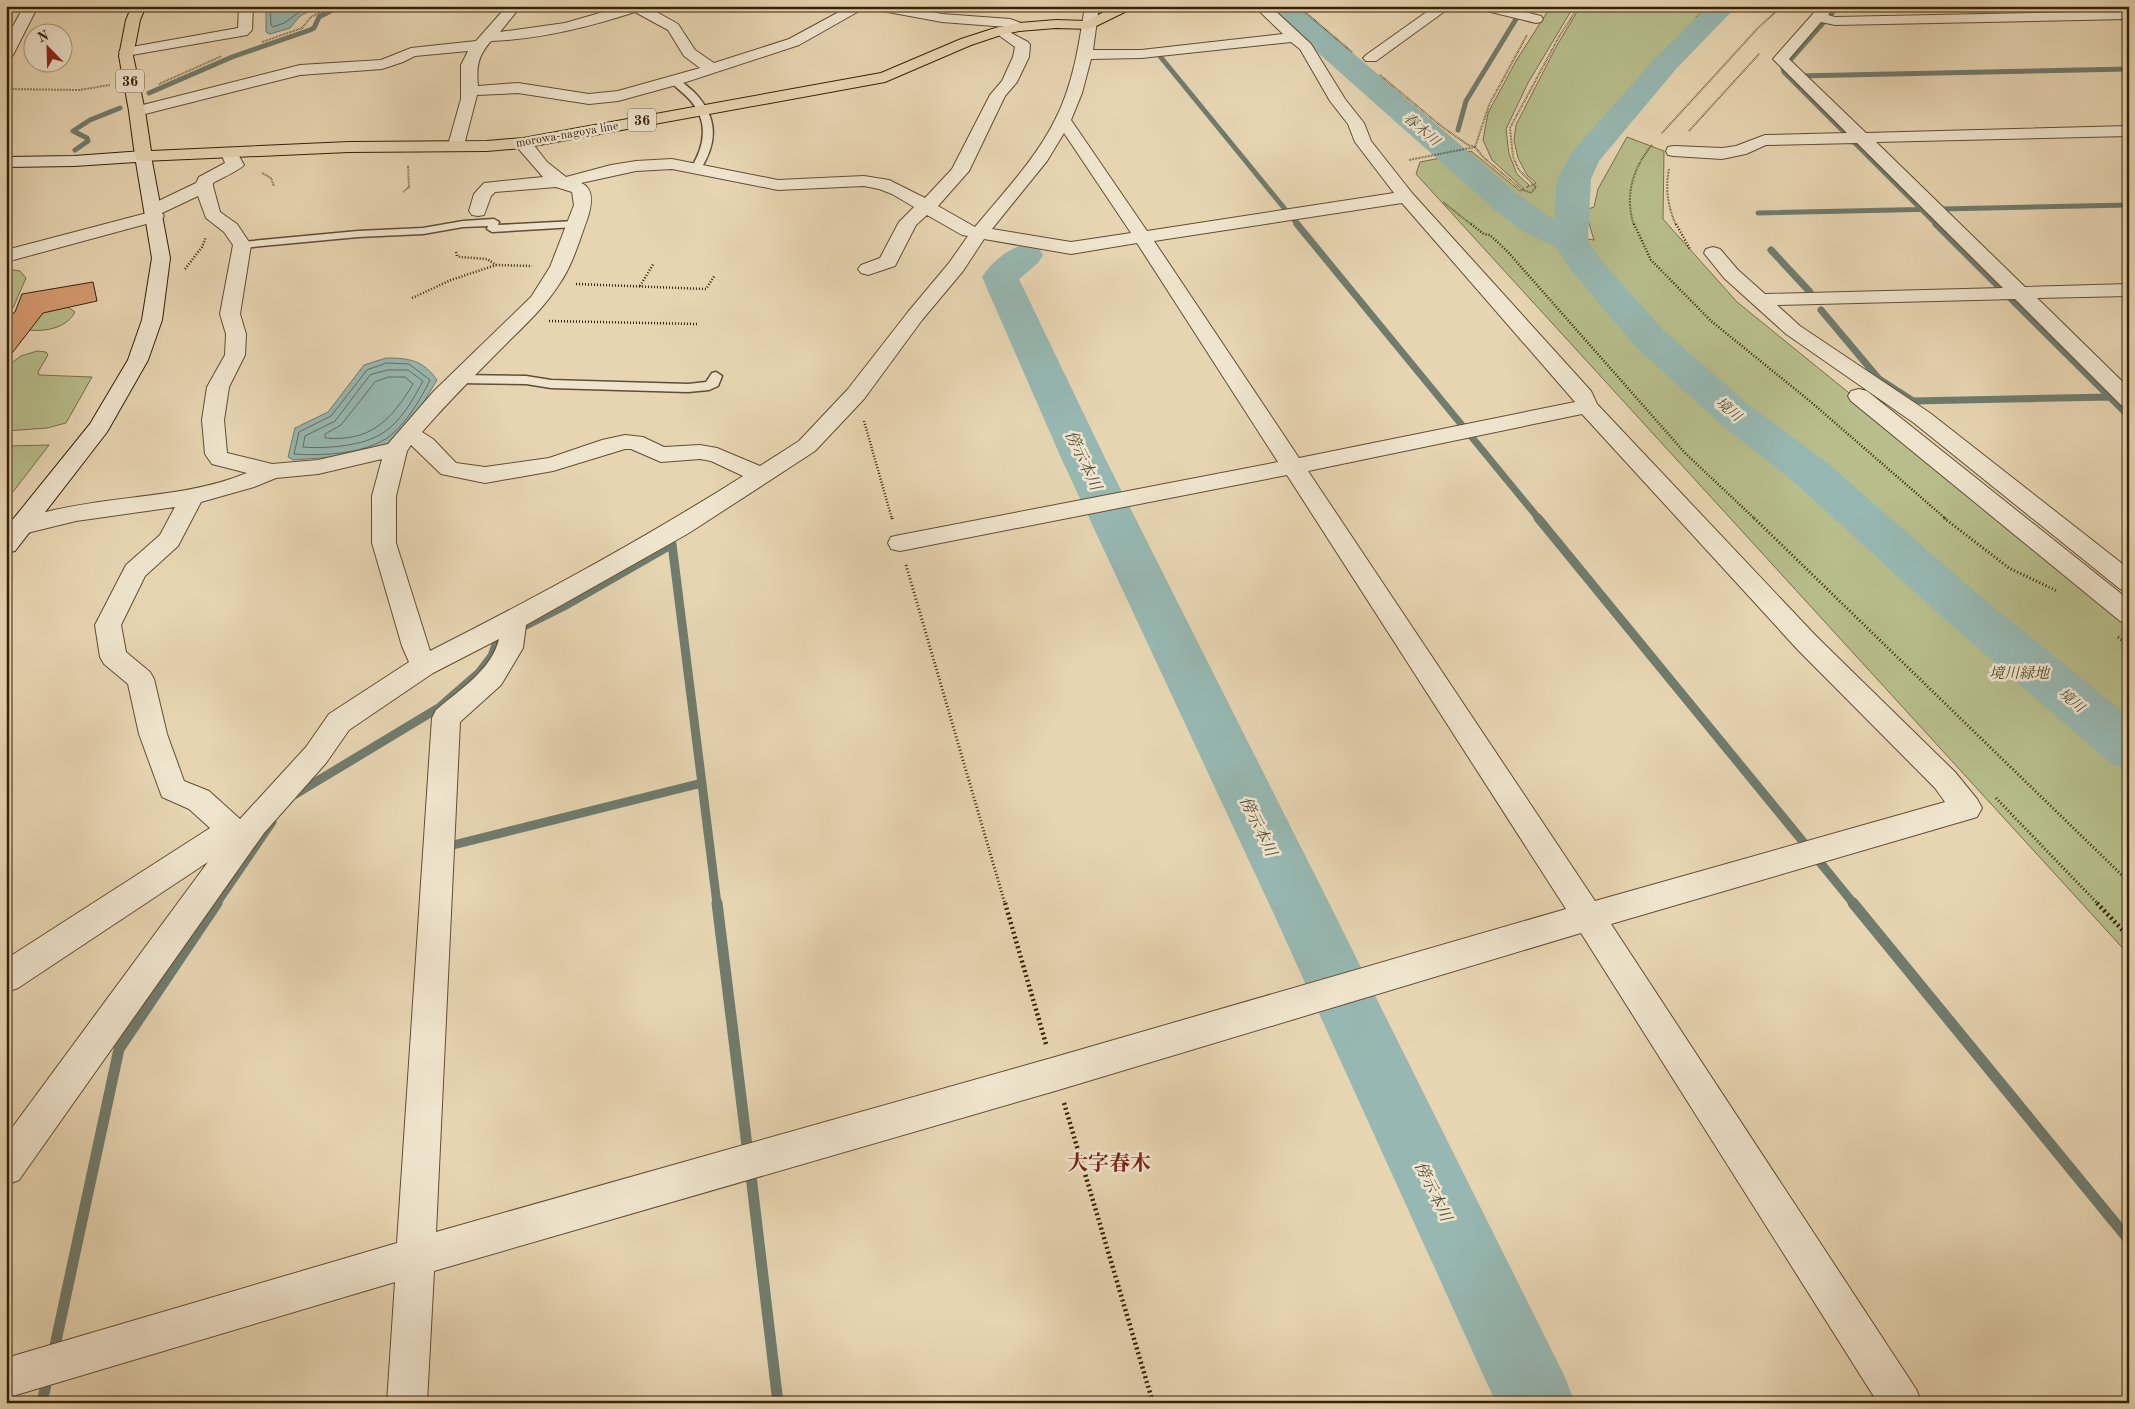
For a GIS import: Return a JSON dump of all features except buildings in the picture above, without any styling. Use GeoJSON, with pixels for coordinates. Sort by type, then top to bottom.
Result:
{"type":"FeatureCollection","features":[{"type":"Feature","properties":{"kind":"main road","name":"36"},"geometry":{"type":"LineString","coordinates":[[139,6],[133,20],[126,52],[143,156]]}},
{"type":"Feature","properties":{"kind":"main road","name":"morowa-nagoya line"},"geometry":{"type":"LineString","coordinates":[[143,156],[406,146],[487,146],[523,143],[885,77],[966,42],[1000,31],[1019,27],[1056,24],[1090,25],[1126,6]]}},
{"type":"Feature","properties":{"kind":"street"},"geometry":{"type":"LineString","coordinates":[[126,52],[242,32],[244,30],[246,6]]}},
{"type":"Feature","properties":{"kind":"street"},"geometry":{"type":"LineString","coordinates":[[456,145],[470,91],[468,76],[470,61],[485,41],[508,18],[514,6]]}},
{"type":"Feature","properties":{"kind":"street"},"geometry":{"type":"LineString","coordinates":[[470,91],[518,88],[600,99],[638,92],[794,42],[861,6]]}},
{"type":"Feature","properties":{"kind":"street"},"geometry":{"type":"LineString","coordinates":[[877,6],[919,15],[964,13],[1010,23],[1019,27]]}},
{"type":"Feature","properties":{"kind":"street"},"geometry":{"type":"LineString","coordinates":[[6,1167],[239,832],[316,755],[339,722],[424,666],[510,622],[680,527],[807,446],[856,394],[915,316],[956,267],[980,232],[1041,157],[1063,120],[1074,93],[1085,55],[1092,6]]}},
{"type":"Feature","properties":{"kind":"street"},"geometry":{"type":"LineString","coordinates":[[6,1378],[416,1257],[1055,1074],[1587,916],[1967,808],[1945,780],[1807,643],[1587,406],[1583,396],[1406,197],[1363,142],[1356,123],[1338,101],[1306,47],[1261,6]]}},
{"type":"Feature","properties":{"kind":"street"},"geometry":{"type":"LineString","coordinates":[[1367,61],[1445,6]]}},
{"type":"Feature","properties":{"kind":"street"},"geometry":{"type":"LineString","coordinates":[[1483,6],[1536,19]]}},
{"type":"Feature","properties":{"kind":"street"},"geometry":{"type":"LineString","coordinates":[[137,111],[300,70],[382,64],[412,52],[485,41],[574,24],[635,7],[673,27],[689,52],[712,69]]}},
{"type":"Feature","properties":{"kind":"street"},"geometry":{"type":"LineString","coordinates":[[7,51],[24,9]]}},
{"type":"Feature","properties":{"kind":"street"},"geometry":{"type":"LineString","coordinates":[[2129,15],[1835,21],[1823,12],[1781,59],[1859,138],[2129,400]]}},
{"type":"Feature","properties":{"kind":"street"},"geometry":{"type":"LineString","coordinates":[[868,269],[888,262],[908,222],[938,196],[960,170],[998,95],[1009,82],[1021,57],[1023,45],[1000,31]]}},
{"type":"Feature","properties":{"kind":"street"},"geometry":{"type":"LineString","coordinates":[[1085,55],[1141,54],[1293,37]]}},
{"type":"Feature","properties":{"kind":"street"},"geometry":{"type":"LineString","coordinates":[[1063,120],[1143,238],[1587,916],[1902,1403]]}},
{"type":"Feature","properties":{"kind":"street"},"geometry":{"type":"LineString","coordinates":[[1674,151],[1700,154],[1738,151],[1750,148],[1765,140],[2129,131]]}},
{"type":"Feature","properties":{"kind":"street"},"geometry":{"type":"LineString","coordinates":[[424,666],[415,646],[384,543],[384,496],[403,442],[458,379],[519,321],[555,275],[583,205],[580,189],[561,182],[545,172],[523,143]]}},
{"type":"Feature","properties":{"kind":"street"},"geometry":{"type":"LineString","coordinates":[[6,256],[154,213],[204,186],[205,182],[222,170],[235,165],[229,153]]}},
{"type":"Feature","properties":{"kind":"street"},"geometry":{"type":"LineString","coordinates":[[6,162],[74,161],[143,156],[161,258],[152,320],[138,360],[99,427],[15,529],[6,545]]}},
{"type":"Feature","properties":{"kind":"street"},"geometry":{"type":"LineString","coordinates":[[478,211],[483,194],[490,187],[561,182],[611,170],[636,166],[672,164],[778,185],[864,181],[883,184],[968,231],[1070,248],[1406,197]]}},
{"type":"Feature","properties":{"kind":"street"},"geometry":{"type":"LineString","coordinates":[[204,186],[212,214],[231,228],[242,245],[230,314],[236,334],[235,355],[218,388],[213,420],[216,454],[220,459],[272,471]]}},
{"type":"Feature","properties":{"kind":"street"},"geometry":{"type":"LineString","coordinates":[[1713,253],[1731,274],[1793,330],[1922,418],[2129,583]]}},
{"type":"Feature","properties":{"kind":"street"},"geometry":{"type":"LineString","coordinates":[[1759,300],[2129,290]]}},
{"type":"Feature","properties":{"kind":"street"},"geometry":{"type":"LineString","coordinates":[[1735,304],[1886,416],[2129,614]]}},
{"type":"Feature","properties":{"kind":"street"},"geometry":{"type":"LineString","coordinates":[[900,543],[1292,467],[1587,406]]}},
{"type":"Feature","properties":{"kind":"street"},"geometry":{"type":"LineString","coordinates":[[15,529],[76,513],[192,497],[246,482],[272,471],[318,466],[403,442],[425,444],[449,469],[485,474],[545,465],[610,445],[636,442],[661,455],[700,452],[717,455],[761,475]]}},
{"type":"Feature","properties":{"kind":"street"},"geometry":{"type":"LineString","coordinates":[[192,497],[169,540],[135,571],[108,625],[113,657],[140,679],[153,734],[172,789],[199,800],[239,832]]}},
{"type":"Feature","properties":{"kind":"street"},"geometry":{"type":"LineString","coordinates":[[408,1403],[446,718],[491,678],[510,648],[514,627],[510,622]]}},
{"type":"Feature","properties":{"kind":"street"},"geometry":{"type":"LineString","coordinates":[[6,977],[239,832]]}},
{"type":"Feature","properties":{"kind":"lane"},"geometry":{"type":"LineString","coordinates":[[675,81],[688,90],[703,109],[709,138],[708,146],[696,168]]}},
{"type":"Feature","properties":{"kind":"lane"},"geometry":{"type":"LineString","coordinates":[[242,245],[358,234],[423,231],[463,224],[494,222],[492,230],[575,224]]}},
{"type":"Feature","properties":{"kind":"lane"},"geometry":{"type":"LineString","coordinates":[[458,379],[526,380],[551,384],[638,385],[688,388],[709,386],[714,383],[716,376]]}},
{"type":"Feature","properties":{"kind":"path"},"geometry":{"type":"LineString","coordinates":[[242,32],[250,34],[262,42],[302,28],[311,17],[333,6]]}},
{"type":"Feature","properties":{"kind":"path"},"geometry":{"type":"LineString","coordinates":[[1298,6],[1367,61],[1441,126],[1468,145],[1475,147],[1484,158],[1521,189],[1531,193],[1536,190],[1536,187],[1520,170],[1514,157],[1510,128],[1560,35],[1579,6]]}},
{"type":"Feature","properties":{"kind":"path"},"geometry":{"type":"LineString","coordinates":[[452,11],[487,8]]}},
{"type":"Feature","properties":{"kind":"path"},"geometry":{"type":"LineString","coordinates":[[1475,147],[1489,105],[1536,19]]}},
{"type":"Feature","properties":{"kind":"path"},"geometry":{"type":"LineString","coordinates":[[155,85],[226,55]]}},
{"type":"Feature","properties":{"kind":"path"},"geometry":{"type":"LineString","coordinates":[[6,89],[79,90],[118,84]]}},
{"type":"Feature","properties":{"kind":"path"},"geometry":{"type":"LineString","coordinates":[[403,192],[409,187],[406,146]]}},
{"type":"Feature","properties":{"kind":"path"},"geometry":{"type":"LineString","coordinates":[[1409,160],[1475,147]]}},
{"type":"Feature","properties":{"kind":"path"},"geometry":{"type":"LineString","coordinates":[[1448,207],[1484,234],[1490,235],[1508,251],[1685,453],[1810,570],[1983,742],[2077,830],[2129,882]]}},
{"type":"Feature","properties":{"kind":"path"},"geometry":{"type":"LineString","coordinates":[[157,285],[176,279],[202,247],[210,226],[218,218]]}},
{"type":"Feature","properties":{"kind":"path"},"geometry":{"type":"LineString","coordinates":[[456,252],[457,256],[460,257],[488,259],[496,265],[639,286],[706,289],[715,275]]}},
{"type":"Feature","properties":{"kind":"path"},"geometry":{"type":"LineString","coordinates":[[639,286],[654,263]]}},
{"type":"Feature","properties":{"kind":"path"},"geometry":{"type":"LineString","coordinates":[[412,298],[452,280],[496,265]]}},
{"type":"Feature","properties":{"kind":"path"},"geometry":{"type":"LineString","coordinates":[[519,321],[698,324]]}},
{"type":"Feature","properties":{"kind":"path"},"geometry":{"type":"LineString","coordinates":[[856,394],[1153,1403]]}},
{"type":"Feature","properties":{"kind":"green space"},"geometry":{"type":"Polygon","coordinates":[[[1551,6],[1574,6],[1528,83],[1506,129],[1509,154],[1517,174],[1529,185],[1526,188],[1536,183],[1527,175],[1518,158],[1514,140],[1516,125],[1556,47],[1577,12],[1588,6],[1710,6],[1696,17],[1696,24],[1689,32],[1664,53],[1624,95],[1573,156],[1560,201],[1565,215],[1562,225],[1544,226],[1458,154],[1471,151],[1520,191],[1524,189],[1492,160],[1483,140],[1488,113],[1516,61],[1551,6]]]}},
{"type":"Feature","properties":{"kind":"green space","name":"境川緑地"},"geometry":{"type":"Polygon","coordinates":[[[1627,137],[1664,151],[1663,219],[1737,302],[2129,620],[2129,955],[1416,174],[1420,162],[1446,157],[1532,230],[1594,240],[1585,210],[1594,207],[1598,189],[1627,137]]]}},
{"type":"Feature","properties":{"kind":"green space"},"geometry":{"type":"Polygon","coordinates":[[[6,269],[20,271],[26,278],[13,308],[6,314],[6,269]]]}},
{"type":"Feature","properties":{"kind":"green space"},"geometry":{"type":"Polygon","coordinates":[[[68,307],[75,312],[67,322],[55,328],[28,330],[36,310],[68,307]]]}},
{"type":"Feature","properties":{"kind":"green space"},"geometry":{"type":"Polygon","coordinates":[[[37,351],[46,352],[48,355],[38,372],[39,375],[92,377],[66,423],[47,428],[6,431],[6,367],[21,356],[37,351]]]}},
{"type":"Feature","properties":{"kind":"green space"},"geometry":{"type":"Polygon","coordinates":[[[49,445],[6,501],[6,446],[49,445]]]}},
{"type":"Feature","properties":{"kind":"water"},"geometry":{"type":"Polygon","coordinates":[[[266,6],[320,6],[300,16],[290,28],[270,34],[266,32],[266,6]]]}},
{"type":"Feature","properties":{"kind":"water"},"geometry":{"type":"Polygon","coordinates":[[[386,358],[409,360],[421,364],[437,380],[422,405],[397,437],[386,445],[346,456],[293,460],[288,457],[295,428],[328,412],[364,365],[386,358]]]}},
{"type":"Feature","properties":{"kind":"waterway"},"geometry":{"type":"LineString","coordinates":[[149,93],[232,57],[310,30],[314,28],[319,17],[340,6]]}},
{"type":"Feature","properties":{"kind":"waterway","name":"春木川"},"geometry":{"type":"LineString","coordinates":[[1281,6],[1507,203],[1537,225],[1570,241]]}},
{"type":"Feature","properties":{"kind":"waterway","name":"春木川"},"geometry":{"type":"LineString","coordinates":[[1285,10],[1291,6]]}},
{"type":"Feature","properties":{"kind":"waterway"},"geometry":{"type":"LineString","coordinates":[[1458,130],[1466,101],[1524,6]]}},
{"type":"Feature","properties":{"kind":"waterway","name":"境川"},"geometry":{"type":"LineString","coordinates":[[1570,241],[1574,179],[1584,158],[1666,63],[1724,6]]}},
{"type":"Feature","properties":{"kind":"waterway"},"geometry":{"type":"LineString","coordinates":[[1838,6],[1783,68],[1784,72],[1921,209]]}},
{"type":"Feature","properties":{"kind":"waterway"},"geometry":{"type":"LineString","coordinates":[[1159,55],[1298,225]]}},
{"type":"Feature","properties":{"kind":"waterway"},"geometry":{"type":"LineString","coordinates":[[1797,76],[2129,69]]}},
{"type":"Feature","properties":{"kind":"waterway"},"geometry":{"type":"LineString","coordinates":[[75,150],[88,141],[87,138],[73,131],[90,120],[120,108]]}},
{"type":"Feature","properties":{"kind":"waterway"},"geometry":{"type":"LineString","coordinates":[[1921,209],[2129,205]]}},
{"type":"Feature","properties":{"kind":"waterway"},"geometry":{"type":"LineString","coordinates":[[1758,213],[1921,209]]}},
{"type":"Feature","properties":{"kind":"waterway"},"geometry":{"type":"LineString","coordinates":[[1921,209],[1936,224]]}},
{"type":"Feature","properties":{"kind":"waterway"},"geometry":{"type":"LineString","coordinates":[[1297,224],[1539,519]]}},
{"type":"Feature","properties":{"kind":"waterway"},"geometry":{"type":"LineString","coordinates":[[1936,224],[2110,397]]}},
{"type":"Feature","properties":{"kind":"waterway","name":"境川"},"geometry":{"type":"LineString","coordinates":[[1570,241],[1584,262],[1649,338],[1733,413],[1810,472],[1956,602],[2129,748]]}},
{"type":"Feature","properties":{"kind":"waterway"},"geometry":{"type":"LineString","coordinates":[[1771,250],[1810,292]]}},
{"type":"Feature","properties":{"kind":"waterway","name":"傍示本川"},"geometry":{"type":"LineString","coordinates":[[1025,255],[1000,277],[1084,460],[1302,910],[1536,1403]]}},
{"type":"Feature","properties":{"kind":"waterway"},"geometry":{"type":"LineString","coordinates":[[1821,310],[1879,379],[1913,401],[2110,397]]}},
{"type":"Feature","properties":{"kind":"waterway"},"geometry":{"type":"LineString","coordinates":[[2110,397],[2129,416]]}},
{"type":"Feature","properties":{"kind":"waterway"},"geometry":{"type":"LineString","coordinates":[[1538,518],[1854,904]]}},
{"type":"Feature","properties":{"kind":"waterway"},"geometry":{"type":"LineString","coordinates":[[294,795],[440,707],[479,673],[492,656],[498,639],[564,606],[672,544],[702,783]]}},
{"type":"Feature","properties":{"kind":"waterway"},"geometry":{"type":"LineString","coordinates":[[448,852],[449,846],[702,783]]}},
{"type":"Feature","properties":{"kind":"waterway"},"geometry":{"type":"LineString","coordinates":[[702,783],[717,904]]}},
{"type":"Feature","properties":{"kind":"waterway"},"geometry":{"type":"LineString","coordinates":[[216,904],[272,822]]}},
{"type":"Feature","properties":{"kind":"waterway"},"geometry":{"type":"LineString","coordinates":[[53,1355],[119,1049],[217,903]]}},
{"type":"Feature","properties":{"kind":"waterway"},"geometry":{"type":"LineString","coordinates":[[717,903],[748,1154]]}},
{"type":"Feature","properties":{"kind":"waterway"},"geometry":{"type":"LineString","coordinates":[[1853,903],[2129,1240]]}},
{"type":"Feature","properties":{"kind":"waterway"},"geometry":{"type":"LineString","coordinates":[[750,1167],[778,1403]]}},
{"type":"Feature","properties":{"kind":"waterway"},"geometry":{"type":"LineString","coordinates":[[42,1403],[48,1375]]}},
{"type":"Feature","properties":{"kind":"district","name":"大字春木"},"geometry":{"type":"Point","coordinates":[1109,1163]}}]}
